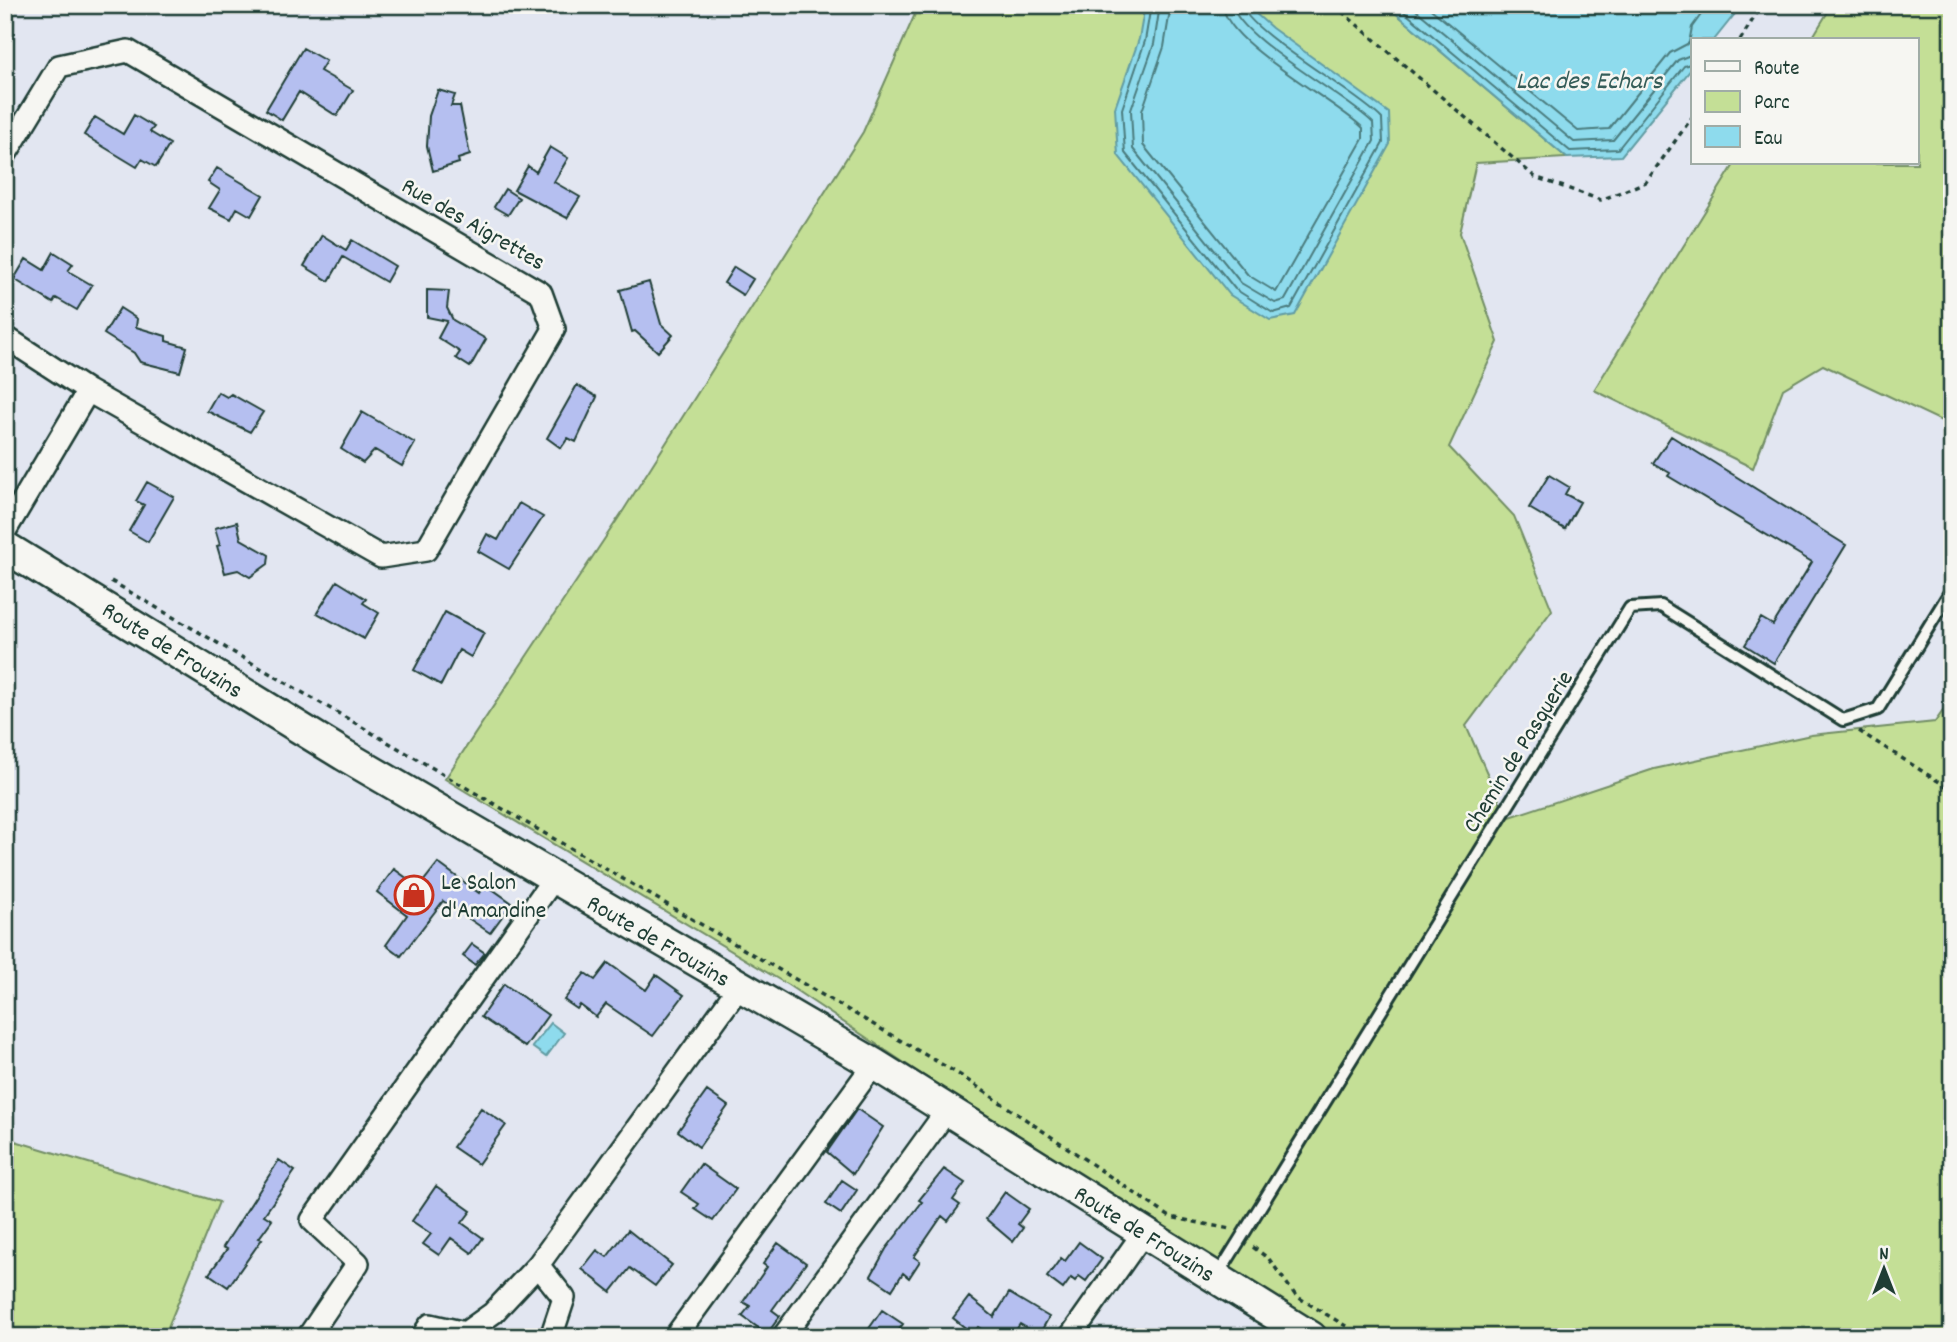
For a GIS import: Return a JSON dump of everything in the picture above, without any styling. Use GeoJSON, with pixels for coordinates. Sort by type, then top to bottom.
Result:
{"type":"FeatureCollection","features":[{"type":"Feature","properties":{"kind":"main road","name":"Route de Frouzins"},"geometry":{"type":"LineString","coordinates":[[5,547],[344,755],[874,1064],[1310,1336]]}},
{"type":"Feature","properties":{"kind":"street","name":"Rue des Aigrettes"},"geometry":{"type":"LineString","coordinates":[[5,155],[59,66],[128,51],[541,293],[554,328],[426,550],[381,557],[88,390],[5,337]]}},
{"type":"Feature","properties":{"kind":"street"},"geometry":{"type":"LineString","coordinates":[[5,531],[88,390]]}},
{"type":"Feature","properties":{"kind":"street"},"geometry":{"type":"LineString","coordinates":[[308,1337],[358,1264],[312,1220],[554,878]]}},
{"type":"Feature","properties":{"kind":"street"},"geometry":{"type":"LineString","coordinates":[[422,1337],[430,1325],[465,1334],[493,1313],[538,1265],[739,987]]}},
{"type":"Feature","properties":{"kind":"street"},"geometry":{"type":"LineString","coordinates":[[676,1337],[874,1064]]}},
{"type":"Feature","properties":{"kind":"street"},"geometry":{"type":"LineString","coordinates":[[783,1337],[948,1109]]}},
{"type":"Feature","properties":{"kind":"street"},"geometry":{"type":"LineString","coordinates":[[1070,1337],[1144,1232]]}},
{"type":"Feature","properties":{"kind":"street"},"geometry":{"type":"LineString","coordinates":[[538,1265],[564,1298],[551,1337]]}},
{"type":"Feature","properties":{"kind":"lane"},"geometry":{"type":"LineString","coordinates":[[1843,720],[1878,709],[1952,589]]}},
{"type":"Feature","properties":{"kind":"lane","name":"Chemin de Pasquerie"},"geometry":{"type":"LineString","coordinates":[[1216,1277],[1630,608],[1661,606],[1843,720]]}},
{"type":"Feature","properties":{"kind":"path"},"geometry":{"type":"LineString","coordinates":[[1334,5],[1535,177],[1601,200],[1646,182],[1691,119]]}},
{"type":"Feature","properties":{"kind":"path"},"geometry":{"type":"LineString","coordinates":[[1741,38],[1762,5]]}},
{"type":"Feature","properties":{"kind":"path"},"geometry":{"type":"LineString","coordinates":[[103,576],[960,1074],[1170,1217],[1226,1226],[1237,1234]]}},
{"type":"Feature","properties":{"kind":"path"},"geometry":{"type":"LineString","coordinates":[[1843,720],[1952,790]]}},
{"type":"Feature","properties":{"kind":"path"},"geometry":{"type":"LineString","coordinates":[[1248,1243],[1269,1259],[1296,1296],[1364,1337]]}},
{"type":"Feature","properties":{"kind":"green space"},"geometry":{"type":"Polygon","coordinates":[[[919,5],[1386,5],[1567,158],[1476,163],[1460,233],[1498,342],[1449,447],[1514,516],[1552,610],[1466,726],[1507,818],[1654,769],[1811,735],[1935,722],[1952,698],[1952,1337],[1329,1337],[1179,1247],[788,985],[445,779],[623,511],[863,132],[919,5]]]}},
{"type":"Feature","properties":{"kind":"green space"},"geometry":{"type":"Polygon","coordinates":[[[1832,5],[1952,5],[1952,426],[1823,365],[1783,389],[1753,468],[1594,390],[1734,164],[1918,164],[1918,38],[1812,38],[1832,5]]]}},
{"type":"Feature","properties":{"kind":"green space"},"geometry":{"type":"Polygon","coordinates":[[[5,1138],[219,1202],[164,1337],[5,1337],[5,1138]]]}},
{"type":"Feature","properties":{"kind":"water"},"geometry":{"type":"Polygon","coordinates":[[[1145,5],[1246,5],[1272,28],[1389,113],[1390,144],[1295,315],[1270,320],[1230,295],[1118,155],[1115,108],[1139,39],[1145,5]]]}},
{"type":"Feature","properties":{"kind":"water","name":"Lac des Echars"},"geometry":{"type":"Polygon","coordinates":[[[1386,5],[1742,5],[1716,38],[1691,38],[1691,69],[1621,156],[1567,158],[1386,5]]]}},
{"type":"Feature","properties":{"kind":"water"},"geometry":{"type":"Polygon","coordinates":[[[551,1023],[564,1033],[546,1057],[532,1047],[551,1023]]]}},
{"type":"Feature","properties":{"kind":"building"},"geometry":{"type":"Polygon","coordinates":[[[303,48],[326,61],[320,71],[353,90],[337,116],[299,92],[282,120],[266,110],[303,48]]]}},
{"type":"Feature","properties":{"kind":"building"},"geometry":{"type":"Polygon","coordinates":[[[438,90],[455,95],[451,106],[460,106],[470,155],[458,159],[459,163],[433,171],[427,146],[429,116],[438,90]]]}},
{"type":"Feature","properties":{"kind":"building"},"geometry":{"type":"Polygon","coordinates":[[[134,115],[154,127],[150,132],[170,144],[156,167],[142,159],[137,167],[84,135],[95,117],[123,134],[134,115]]]}},
{"type":"Feature","properties":{"kind":"building"},"geometry":{"type":"Polygon","coordinates":[[[550,147],[568,158],[554,182],[580,197],[567,218],[514,190],[528,166],[536,172],[550,147]]]}},
{"type":"Feature","properties":{"kind":"building"},"geometry":{"type":"Polygon","coordinates":[[[217,168],[263,195],[251,216],[237,208],[231,219],[209,208],[220,190],[208,182],[217,168]]]}},
{"type":"Feature","properties":{"kind":"building"},"geometry":{"type":"Polygon","coordinates":[[[505,189],[519,198],[508,215],[494,207],[505,189]]]}},
{"type":"Feature","properties":{"kind":"building"},"geometry":{"type":"Polygon","coordinates":[[[322,235],[346,250],[352,240],[395,266],[386,282],[343,257],[329,281],[304,266],[322,235]]]}},
{"type":"Feature","properties":{"kind":"building"},"geometry":{"type":"Polygon","coordinates":[[[54,252],[73,264],[68,271],[92,285],[77,310],[56,298],[53,303],[14,279],[26,259],[44,270],[54,252]]]}},
{"type":"Feature","properties":{"kind":"building"},"geometry":{"type":"Polygon","coordinates":[[[734,267],[753,279],[743,295],[724,283],[734,267]]]}},
{"type":"Feature","properties":{"kind":"building"},"geometry":{"type":"Polygon","coordinates":[[[649,282],[661,324],[673,335],[658,352],[635,331],[632,332],[620,290],[649,282]]]}},
{"type":"Feature","properties":{"kind":"building"},"geometry":{"type":"Polygon","coordinates":[[[427,290],[449,291],[447,308],[453,320],[486,339],[470,367],[456,358],[460,352],[438,338],[447,321],[427,317],[427,290]]]}},
{"type":"Feature","properties":{"kind":"building"},"geometry":{"type":"Polygon","coordinates":[[[120,308],[137,319],[136,327],[166,336],[166,341],[187,347],[180,372],[140,362],[134,353],[104,334],[120,308]]]}},
{"type":"Feature","properties":{"kind":"building"},"geometry":{"type":"Polygon","coordinates":[[[577,385],[597,397],[576,442],[568,438],[561,448],[547,438],[577,385]]]}},
{"type":"Feature","properties":{"kind":"building"},"geometry":{"type":"Polygon","coordinates":[[[218,392],[227,397],[231,394],[263,412],[250,432],[207,411],[218,392]]]}},
{"type":"Feature","properties":{"kind":"building"},"geometry":{"type":"Polygon","coordinates":[[[362,412],[415,443],[402,466],[375,450],[363,463],[341,449],[362,412]]]}},
{"type":"Feature","properties":{"kind":"building"},"geometry":{"type":"Polygon","coordinates":[[[1671,436],[1846,545],[1774,663],[1745,645],[1761,618],[1773,625],[1812,562],[1668,476],[1670,473],[1653,463],[1671,436]]]}},
{"type":"Feature","properties":{"kind":"building"},"geometry":{"type":"Polygon","coordinates":[[[1549,475],[1569,487],[1565,494],[1580,502],[1565,529],[1529,508],[1549,475]]]}},
{"type":"Feature","properties":{"kind":"building"},"geometry":{"type":"Polygon","coordinates":[[[147,482],[174,497],[148,542],[129,531],[144,505],[136,501],[147,482]]]}},
{"type":"Feature","properties":{"kind":"building"},"geometry":{"type":"Polygon","coordinates":[[[519,503],[543,517],[509,569],[478,551],[487,534],[498,540],[519,503]]]}},
{"type":"Feature","properties":{"kind":"building"},"geometry":{"type":"Polygon","coordinates":[[[237,522],[241,539],[269,555],[268,564],[250,577],[238,570],[225,573],[217,546],[220,545],[215,528],[237,522]]]}},
{"type":"Feature","properties":{"kind":"building"},"geometry":{"type":"Polygon","coordinates":[[[337,581],[366,599],[363,603],[379,613],[364,639],[317,613],[337,581]]]}},
{"type":"Feature","properties":{"kind":"building"},"geometry":{"type":"Polygon","coordinates":[[[445,612],[484,633],[471,657],[459,650],[441,685],[414,670],[445,612]]]}},
{"type":"Feature","properties":{"kind":"building"},"geometry":{"type":"Polygon","coordinates":[[[438,863],[479,893],[485,884],[512,903],[490,933],[443,901],[401,956],[386,945],[407,915],[377,892],[394,869],[419,887],[438,863]]]}},
{"type":"Feature","properties":{"kind":"building"},"geometry":{"type":"Polygon","coordinates":[[[472,944],[485,953],[475,965],[463,956],[472,944]]]}},
{"type":"Feature","properties":{"kind":"building"},"geometry":{"type":"Polygon","coordinates":[[[608,963],[646,990],[656,975],[684,995],[653,1036],[606,1004],[596,1017],[580,1005],[577,1009],[564,1000],[585,973],[595,980],[608,963]]]}},
{"type":"Feature","properties":{"kind":"building"},"geometry":{"type":"Polygon","coordinates":[[[504,984],[548,1015],[525,1047],[481,1017],[504,984]]]}},
{"type":"Feature","properties":{"kind":"building"},"geometry":{"type":"Polygon","coordinates":[[[707,1091],[728,1106],[699,1147],[678,1131],[707,1091]]]}},
{"type":"Feature","properties":{"kind":"building"},"geometry":{"type":"Polygon","coordinates":[[[481,1108],[506,1125],[478,1164],[453,1147],[481,1108]]]}},
{"type":"Feature","properties":{"kind":"building"},"geometry":{"type":"Polygon","coordinates":[[[857,1109],[883,1127],[853,1174],[827,1152],[857,1109]]]}},
{"type":"Feature","properties":{"kind":"building"},"geometry":{"type":"Polygon","coordinates":[[[279,1160],[295,1171],[264,1215],[272,1220],[259,1238],[262,1239],[228,1287],[209,1274],[227,1249],[223,1247],[279,1160]]]}},
{"type":"Feature","properties":{"kind":"building"},"geometry":{"type":"Polygon","coordinates":[[[701,1164],[736,1189],[713,1221],[695,1209],[699,1204],[681,1192],[701,1164]]]}},
{"type":"Feature","properties":{"kind":"building"},"geometry":{"type":"Polygon","coordinates":[[[944,1169],[965,1183],[953,1200],[960,1205],[948,1221],[942,1216],[914,1257],[920,1261],[909,1278],[903,1273],[892,1290],[871,1276],[886,1249],[922,1202],[919,1200],[944,1169]]]}},
{"type":"Feature","properties":{"kind":"building"},"geometry":{"type":"Polygon","coordinates":[[[842,1180],[857,1190],[841,1214],[826,1204],[842,1180]]]}},
{"type":"Feature","properties":{"kind":"building"},"geometry":{"type":"Polygon","coordinates":[[[436,1186],[471,1211],[462,1223],[483,1238],[472,1253],[451,1238],[439,1255],[423,1244],[431,1234],[412,1221],[436,1186]]]}},
{"type":"Feature","properties":{"kind":"building"},"geometry":{"type":"Polygon","coordinates":[[[1005,1192],[1029,1209],[1018,1224],[1023,1228],[1013,1242],[986,1219],[1005,1192]]]}},
{"type":"Feature","properties":{"kind":"building"},"geometry":{"type":"Polygon","coordinates":[[[628,1230],[672,1265],[655,1286],[630,1268],[611,1292],[582,1269],[597,1250],[607,1257],[628,1230]]]}},
{"type":"Feature","properties":{"kind":"building"},"geometry":{"type":"Polygon","coordinates":[[[1079,1242],[1102,1259],[1086,1281],[1079,1276],[1075,1281],[1071,1278],[1063,1289],[1047,1277],[1061,1258],[1065,1261],[1079,1242]]]}},
{"type":"Feature","properties":{"kind":"building"},"geometry":{"type":"Polygon","coordinates":[[[778,1243],[806,1263],[772,1310],[780,1316],[767,1334],[742,1316],[750,1306],[743,1302],[767,1267],[763,1264],[778,1243]]]}},
{"type":"Feature","properties":{"kind":"building"},"geometry":{"type":"Polygon","coordinates":[[[1009,1293],[1049,1317],[1039,1335],[1020,1324],[1014,1333],[1018,1337],[995,1337],[978,1327],[973,1334],[953,1318],[969,1297],[994,1317],[1009,1293]]]}},
{"type":"Feature","properties":{"kind":"building"},"geometry":{"type":"Polygon","coordinates":[[[882,1310],[903,1324],[894,1337],[863,1337],[882,1310]]]}},
{"type":"Feature","properties":{"kind":"place","name":"Le Salon d'Amandine"},"geometry":{"type":"Point","coordinates":[414,895]}}]}
